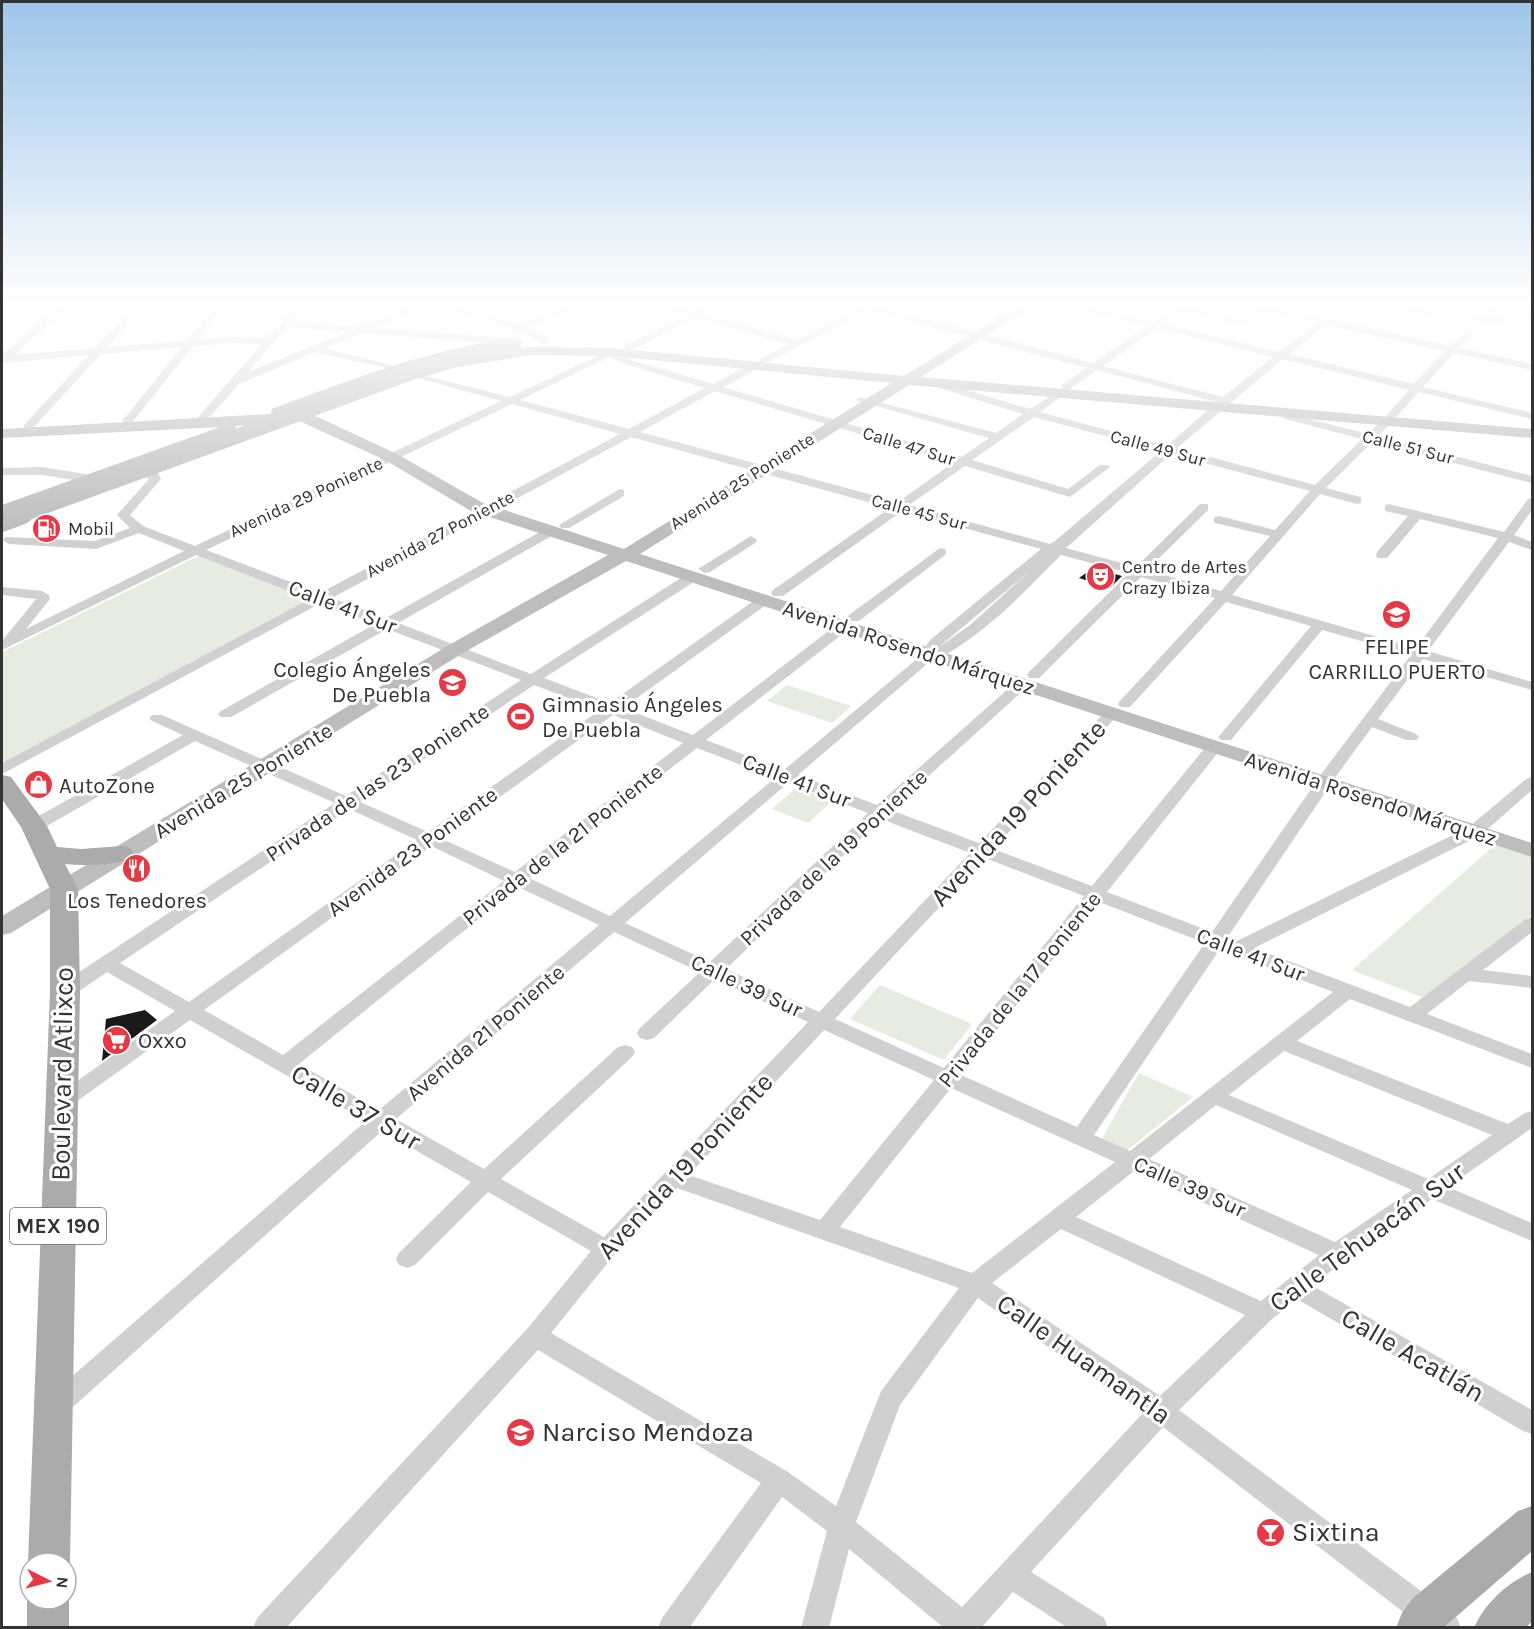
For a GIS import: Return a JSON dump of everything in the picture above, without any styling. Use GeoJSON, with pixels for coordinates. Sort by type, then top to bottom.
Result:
{"type":"FeatureCollection","features":[{"type":"Feature","properties":{"kind":"main road"},"geometry":{"type":"LineString","coordinates":[[3,534],[263,420],[364,381]]}},
{"type":"Feature","properties":{"kind":"main road"},"geometry":{"type":"LineString","coordinates":[[2,512],[376,381]]}},
{"type":"Feature","properties":{"kind":"main road"},"geometry":{"type":"LineString","coordinates":[[3,534],[390,381]]}},
{"type":"Feature","properties":{"kind":"main road"},"geometry":{"type":"LineString","coordinates":[[2,433],[295,420],[316,415],[403,381]]}},
{"type":"Feature","properties":{"kind":"main road","name":"Avenida 25 Poniente"},"geometry":{"type":"LineString","coordinates":[[2,927],[456,649],[625,551],[830,422],[904,381]]}},
{"type":"Feature","properties":{"kind":"main road"},"geometry":{"type":"LineString","coordinates":[[949,381],[1388,419],[1533,434]]}},
{"type":"Feature","properties":{"kind":"main road"},"geometry":{"type":"LineString","coordinates":[[1221,404],[1284,413],[1533,428]]}},
{"type":"Feature","properties":{"kind":"main road","name":"Avenida Rosendo Márquez"},"geometry":{"type":"LineString","coordinates":[[263,420],[316,415],[397,454],[492,507],[771,596],[933,652],[1028,679],[1328,777],[1480,828],[1533,850]]}},
{"type":"Feature","properties":{"kind":"main road"},"geometry":{"type":"LineString","coordinates":[[2,428],[127,422],[209,425]]}},
{"type":"Feature","properties":{"kind":"main road"},"geometry":{"type":"LineString","coordinates":[[2,512],[91,479],[209,425]]}},
{"type":"Feature","properties":{"kind":"main road","name":"Boulevard Atlixco"},"geometry":{"type":"LineString","coordinates":[[2,782],[34,826],[64,889],[65,991],[49,1551]]}},
{"type":"Feature","properties":{"kind":"main road","name":"Avenida Rosendo Márquez"},"geometry":{"type":"LineString","coordinates":[[1480,828],[1533,839]]}},
{"type":"Feature","properties":{"kind":"main road"},"geometry":{"type":"LineString","coordinates":[[47,854],[88,857],[122,854]]}},
{"type":"Feature","properties":{"kind":"main road"},"geometry":{"type":"LineString","coordinates":[[1431,1623],[1533,1525]]}},
{"type":"Feature","properties":{"kind":"main road"},"geometry":{"type":"LineString","coordinates":[[1495,1628],[1533,1593]]}},
{"type":"Feature","properties":{"kind":"main road"},"geometry":{"type":"LineString","coordinates":[[48,1611],[48,1628]]}},
{"type":"Feature","properties":{"kind":"street"},"geometry":{"type":"LineString","coordinates":[[28,427],[70,381]]}},
{"type":"Feature","properties":{"kind":"street"},"geometry":{"type":"LineString","coordinates":[[127,422],[160,381]]}},
{"type":"Feature","properties":{"kind":"street"},"geometry":{"type":"LineString","coordinates":[[209,425],[236,381]]}},
{"type":"Feature","properties":{"kind":"street","name":"Calle 45 Sur"},"geometry":{"type":"LineString","coordinates":[[440,381],[900,507],[1056,547],[1318,626],[1533,686]]}},
{"type":"Feature","properties":{"kind":"street","name":"Avenida 29 Poniente"},"geometry":{"type":"LineString","coordinates":[[4,644],[196,550],[553,381]]}},
{"type":"Feature","properties":{"kind":"street","name":"Calle 47 Sur"},"geometry":{"type":"LineString","coordinates":[[692,381],[1070,493],[1104,467]]}},
{"type":"Feature","properties":{"kind":"street","name":"Avenida 27 Poniente"},"geometry":{"type":"LineString","coordinates":[[2,769],[728,381]]}},
{"type":"Feature","properties":{"kind":"street","name":"Calle 49 Sur"},"geometry":{"type":"LineString","coordinates":[[921,381],[1169,451],[1357,500]]}},
{"type":"Feature","properties":{"kind":"street","name":"Avenida 23 Poniente"},"geometry":{"type":"LineString","coordinates":[[61,1102],[1075,381]]}},
{"type":"Feature","properties":{"kind":"street"},"geometry":{"type":"LineString","coordinates":[[1143,381],[1221,404]]}},
{"type":"Feature","properties":{"kind":"street","name":"Avenida 21 Poniente"},"geometry":{"type":"LineString","coordinates":[[53,1408],[380,1121],[785,776],[933,652],[1005,602],[1056,547],[1249,381]]}},
{"type":"Feature","properties":{"kind":"street"},"geometry":{"type":"LineString","coordinates":[[1388,381],[1533,416]]}},
{"type":"Feature","properties":{"kind":"street","name":"Avenida 19 Poniente"},"geometry":{"type":"LineString","coordinates":[[267,1628],[535,1336],[606,1249],[1224,596],[1317,490],[1423,381]]}},
{"type":"Feature","properties":{"kind":"street"},"geometry":{"type":"LineString","coordinates":[[865,402],[998,437]]}},
{"type":"Feature","properties":{"kind":"street","name":"Calle 51 Sur"},"geometry":{"type":"LineString","coordinates":[[1284,413],[1289,417],[1533,479]]}},
{"type":"Feature","properties":{"kind":"street"},"geometry":{"type":"LineString","coordinates":[[2,472],[49,471],[91,479]]}},
{"type":"Feature","properties":{"kind":"street"},"geometry":{"type":"LineString","coordinates":[[3,534],[96,545],[139,529],[123,515],[154,479],[154,476],[146,472]]}},
{"type":"Feature","properties":{"kind":"street"},"geometry":{"type":"LineString","coordinates":[[226,714],[620,493]]}},
{"type":"Feature","properties":{"kind":"street"},"geometry":{"type":"LineString","coordinates":[[1082,1136],[1328,777],[1533,502]]}},
{"type":"Feature","properties":{"kind":"street","name":"Privada de la 19 Poniente"},"geometry":{"type":"LineString","coordinates":[[647,1033],[880,811],[1028,679],[1204,507]]}},
{"type":"Feature","properties":{"kind":"street"},"geometry":{"type":"LineString","coordinates":[[1389,508],[1508,537],[1533,546]]}},
{"type":"Feature","properties":{"kind":"street"},"geometry":{"type":"LineString","coordinates":[[1382,555],[1416,514]]}},
{"type":"Feature","properties":{"kind":"street"},"geometry":{"type":"LineString","coordinates":[[1220,520],[1278,534]]}},
{"type":"Feature","properties":{"kind":"street","name":"Calle 41 Sur"},"geometry":{"type":"LineString","coordinates":[[139,529],[1533,1061]]}},
{"type":"Feature","properties":{"kind":"street","name":"Privada de las 23 Poniente"},"geometry":{"type":"LineString","coordinates":[[65,991],[533,679],[751,540]]}},
{"type":"Feature","properties":{"kind":"street","name":"Privada de la 21 Poniente"},"geometry":{"type":"LineString","coordinates":[[283,1066],[517,879],[940,552]]}},
{"type":"Feature","properties":{"kind":"street"},"geometry":{"type":"LineString","coordinates":[[2,591],[42,595],[43,599],[4,644]]}},
{"type":"Feature","properties":{"kind":"street","name":"Privada de la 17 Poniente"},"geometry":{"type":"LineString","coordinates":[[824,1231],[947,1076],[1220,742],[1318,626]]}},
{"type":"Feature","properties":{"kind":"street","name":"Calle 39 Sur"},"geometry":{"type":"LineString","coordinates":[[156,718],[429,839],[714,969],[822,1021],[1082,1136],[1337,1253]]}},
{"type":"Feature","properties":{"kind":"street"},"geometry":{"type":"LineString","coordinates":[[1370,721],[1411,737]]}},
{"type":"Feature","properties":{"kind":"street"},"geometry":{"type":"LineString","coordinates":[[34,826],[194,735]]}},
{"type":"Feature","properties":{"kind":"street"},"geometry":{"type":"LineString","coordinates":[[1237,949],[1480,828],[1533,782]]}},
{"type":"Feature","properties":{"kind":"street"},"geometry":{"type":"LineString","coordinates":[[1411,1016],[1533,923]]}},
{"type":"Feature","properties":{"kind":"street","name":"Calle 37 Sur"},"geometry":{"type":"LineString","coordinates":[[106,963],[606,1249]]}},
{"type":"Feature","properties":{"kind":"street"},"geometry":{"type":"LineString","coordinates":[[1465,974],[1533,982]]}},
{"type":"Feature","properties":{"kind":"street"},"geometry":{"type":"LineString","coordinates":[[815,1628],[841,1526],[890,1399],[975,1284],[1347,991]]}},
{"type":"Feature","properties":{"kind":"street"},"geometry":{"type":"LineString","coordinates":[[1280,1042],[1509,1133]]}},
{"type":"Feature","properties":{"kind":"street"},"geometry":{"type":"LineString","coordinates":[[407,1259],[486,1180],[625,1052]]}},
{"type":"Feature","properties":{"kind":"street"},"geometry":{"type":"LineString","coordinates":[[1213,1096],[1533,1232]]}},
{"type":"Feature","properties":{"kind":"street","name":"Calle Tehuacán Sur"},"geometry":{"type":"LineString","coordinates":[[963,1627],[1161,1411],[1263,1313],[1337,1253],[1533,1118]]}},
{"type":"Feature","properties":{"kind":"street","name":"Calle Huamantla"},"geometry":{"type":"LineString","coordinates":[[674,1178],[975,1284],[1161,1411],[1431,1623]]}},
{"type":"Feature","properties":{"kind":"street"},"geometry":{"type":"LineString","coordinates":[[1060,1219],[1263,1313]]}},
{"type":"Feature","properties":{"kind":"street","name":"Calle Acatlán"},"geometry":{"type":"LineString","coordinates":[[1294,1286],[1533,1423]]}},
{"type":"Feature","properties":{"kind":"street"},"geometry":{"type":"LineString","coordinates":[[535,1336],[778,1480],[841,1526],[963,1627]]}},
{"type":"Feature","properties":{"kind":"street"},"geometry":{"type":"LineString","coordinates":[[672,1628],[778,1480]]}},
{"type":"Feature","properties":{"kind":"street"},"geometry":{"type":"LineString","coordinates":[[1010,1574],[1094,1628]]}},
{"type":"Feature","properties":{"kind":"shaded area"},"geometry":{"type":"Polygon","coordinates":[[[199,556],[312,599],[4,762],[2,760],[2,652],[199,556]]]}},
{"type":"Feature","properties":{"kind":"shaded area"},"geometry":{"type":"Polygon","coordinates":[[[787,685],[851,706],[832,723],[767,701],[787,685]]]}},
{"type":"Feature","properties":{"kind":"shaded area"},"geometry":{"type":"Polygon","coordinates":[[[797,787],[832,801],[808,823],[772,809],[797,787]]]}},
{"type":"Feature","properties":{"kind":"shaded area"},"geometry":{"type":"Polygon","coordinates":[[[1495,845],[1532,857],[1532,915],[1424,998],[1352,970],[1495,845]]]}},
{"type":"Feature","properties":{"kind":"shaded area"},"geometry":{"type":"Polygon","coordinates":[[[880,985],[972,1024],[944,1060],[850,1019],[880,985]]]}},
{"type":"Feature","properties":{"kind":"shaded area"},"geometry":{"type":"Polygon","coordinates":[[[1139,1073],[1193,1097],[1124,1153],[1101,1140],[1139,1073]]]}},
{"type":"Feature","properties":{"kind":"building","name":"Centro de Artes Crazy Ibiza"},"geometry":{"type":"Polygon","coordinates":[[[1093,568],[1122,576],[1110,588],[1079,578],[1093,568]]]}},
{"type":"Feature","properties":{"kind":"building","name":"Oxxo"},"geometry":{"type":"Polygon","coordinates":[[[145,1010],[157,1020],[102,1061],[106,1019],[145,1010]]]}},
{"type":"Feature","properties":{"kind":"place","name":"Mobil"},"geometry":{"type":"Point","coordinates":[47,529]}},
{"type":"Feature","properties":{"kind":"place","name":"Centro de Artes Crazy Ibiza"},"geometry":{"type":"Point","coordinates":[1101,577]}},
{"type":"Feature","properties":{"kind":"place","name":"FELIPE CARRILLO PUERTO"},"geometry":{"type":"Point","coordinates":[1397,614]}},
{"type":"Feature","properties":{"kind":"place","name":"Colegio Ángeles De Puebla"},"geometry":{"type":"Point","coordinates":[452,682]}},
{"type":"Feature","properties":{"kind":"place","name":"Gimnasio Ángeles De Puebla"},"geometry":{"type":"Point","coordinates":[521,717]}},
{"type":"Feature","properties":{"kind":"place","name":"AutoZone"},"geometry":{"type":"Point","coordinates":[38,785]}},
{"type":"Feature","properties":{"kind":"place","name":"Los Tenedores"},"geometry":{"type":"Point","coordinates":[137,868]}},
{"type":"Feature","properties":{"kind":"place","name":"Oxxo"},"geometry":{"type":"Point","coordinates":[117,1040]}},
{"type":"Feature","properties":{"kind":"place","name":"Narciso Mendoza"},"geometry":{"type":"Point","coordinates":[521,1432]}},
{"type":"Feature","properties":{"kind":"place","name":"Sixtina"},"geometry":{"type":"Point","coordinates":[1271,1532]}}]}
